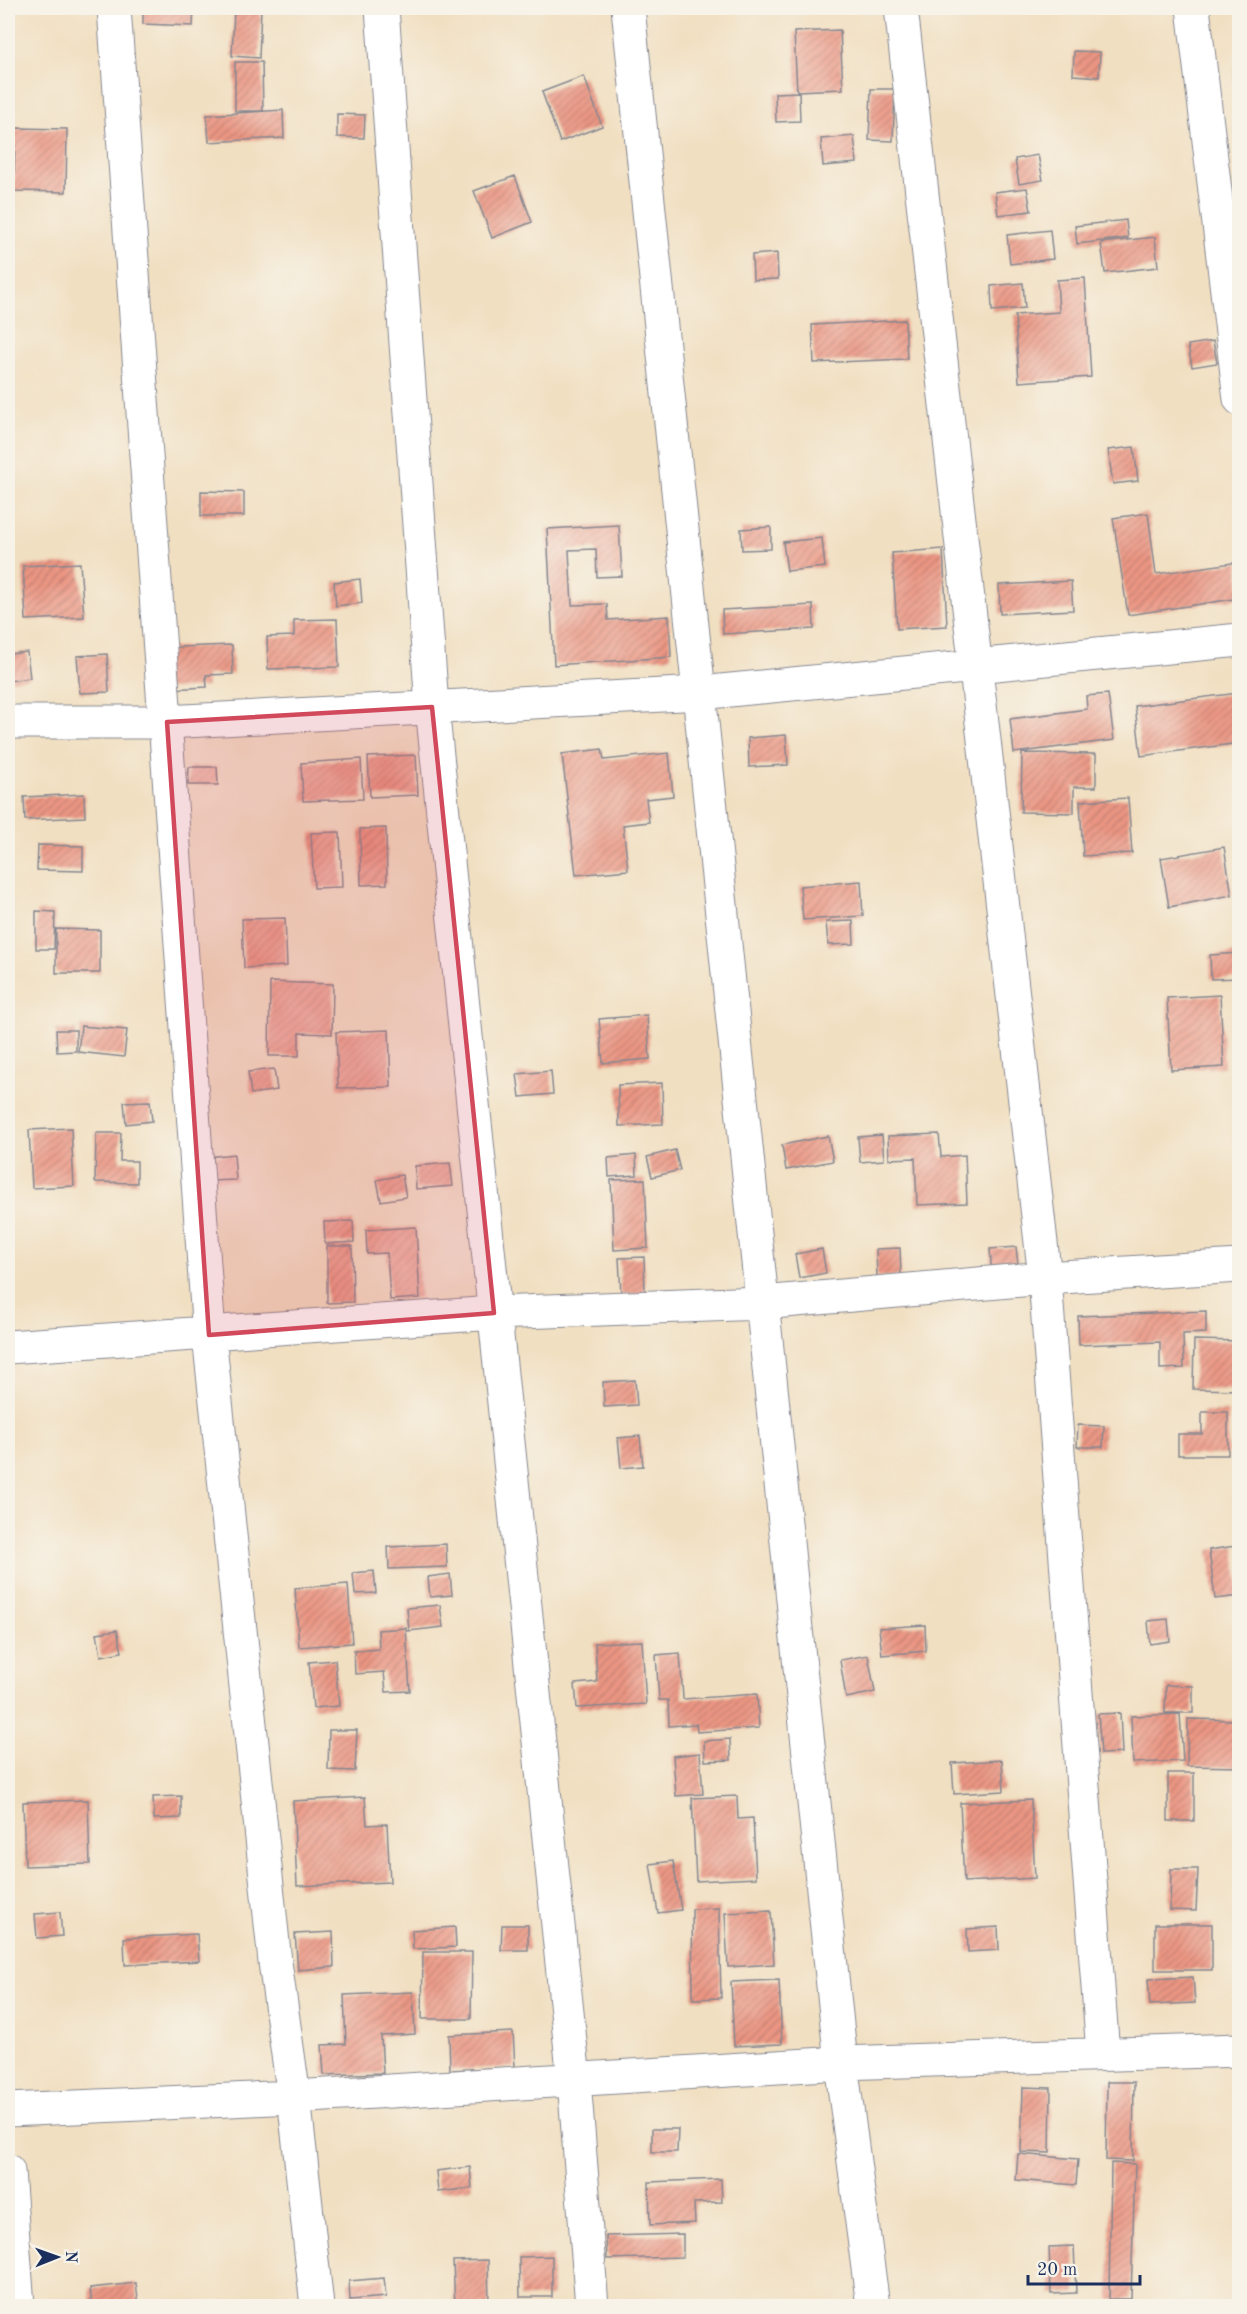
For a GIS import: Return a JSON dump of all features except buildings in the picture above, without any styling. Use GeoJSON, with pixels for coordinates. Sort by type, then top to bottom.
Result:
{"type":"FeatureCollection","features":[{"type":"Feature","properties":{"kind":"street"},"geometry":{"type":"LineString","coordinates":[[114,8],[209,1335],[275,1962],[294,2097],[317,2307]]}},
{"type":"Feature","properties":{"kind":"street"},"geometry":{"type":"LineString","coordinates":[[382,8],[432,707],[574,2080],[592,2307]]}},
{"type":"Feature","properties":{"kind":"street"},"geometry":{"type":"LineString","coordinates":[[628,8],[841,2063],[873,2307]]}},
{"type":"Feature","properties":{"kind":"street"},"geometry":{"type":"LineString","coordinates":[[901,8],[974,664],[1046,1278],[1103,2054]]}},
{"type":"Feature","properties":{"kind":"street"},"geometry":{"type":"LineString","coordinates":[[1193,8],[1239,399]]}},
{"type":"Feature","properties":{"kind":"street"},"geometry":{"type":"LineString","coordinates":[[8,722],[166,722],[700,693],[974,664],[1239,640]]}},
{"type":"Feature","properties":{"kind":"street"},"geometry":{"type":"LineString","coordinates":[[8,1347],[209,1335],[494,1313],[762,1303],[1046,1278],[1239,1266]]}},
{"type":"Feature","properties":{"kind":"street"},"geometry":{"type":"LineString","coordinates":[[8,2110],[294,2097],[841,2063],[1239,2050]]}},
{"type":"Feature","properties":{"kind":"street"},"geometry":{"type":"LineString","coordinates":[[8,2171],[18,2307]]}},
{"type":"Feature","properties":{"kind":"highlighted area"},"geometry":{"type":"Polygon","coordinates":[[[432,707],[494,1313],[209,1335],[167,722],[432,707]]]}}]}
